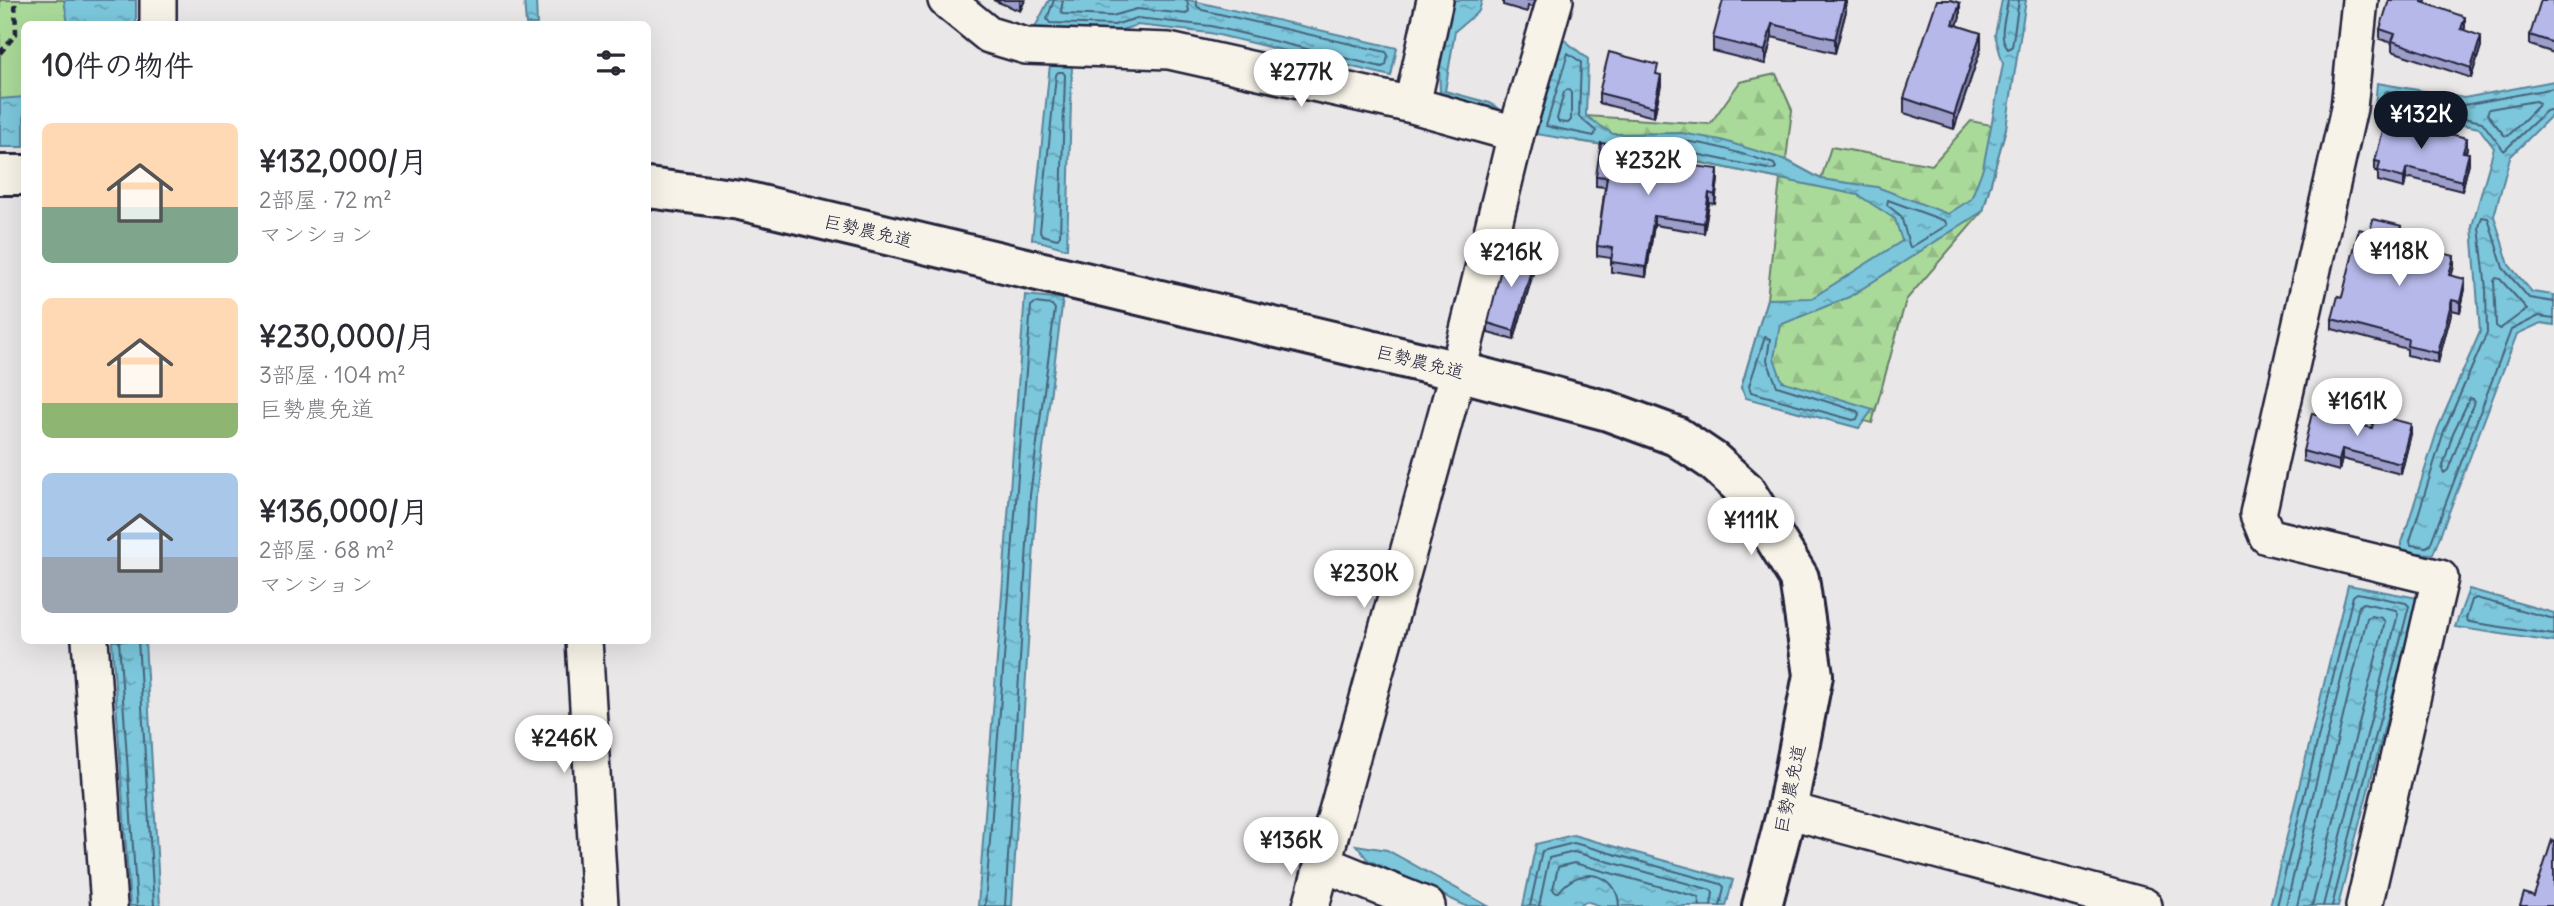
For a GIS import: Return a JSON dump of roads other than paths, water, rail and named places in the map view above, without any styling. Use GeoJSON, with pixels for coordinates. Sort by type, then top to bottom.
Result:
{"type":"FeatureCollection","features":[{"type":"Feature","properties":{"kind":"street"},"geometry":{"type":"LineString","coordinates":[[158,0],[158,21]]}},
{"type":"Feature","properties":{"kind":"street"},"geometry":{"type":"LineString","coordinates":[[1412,105],[1435,0]]}},
{"type":"Feature","properties":{"kind":"street"},"geometry":{"type":"LineString","coordinates":[[1311,906],[1458,371],[1516,134],[1555,0]]}},
{"type":"Feature","properties":{"kind":"street"},"geometry":{"type":"LineString","coordinates":[[2360,0],[2349,108],[2258,514],[2267,536],[2440,578],[2364,906]]}},
{"type":"Feature","properties":{"kind":"street"},"geometry":{"type":"LineString","coordinates":[[952,2],[989,35],[1026,46],[1169,51],[1412,105],[1516,134]]}},
{"type":"Feature","properties":{"kind":"street"},"geometry":{"type":"LineString","coordinates":[[0,175],[21,175]]}},
{"type":"Feature","properties":{"kind":"street","name":"巨勢農免道"},"geometry":{"type":"LineString","coordinates":[[651,188],[740,200],[1458,371],[1608,411],[1676,436],[1713,461],[1745,490],[1799,578],[1813,675],[1787,810],[1762,906]]}},
{"type":"Feature","properties":{"kind":"street"},"geometry":{"type":"LineString","coordinates":[[90,644],[109,906]]}},
{"type":"Feature","properties":{"kind":"street"},"geometry":{"type":"LineString","coordinates":[[584,644],[600,906]]}},
{"type":"Feature","properties":{"kind":"street"},"geometry":{"type":"LineString","coordinates":[[1787,810],[2144,906]]}},
{"type":"Feature","properties":{"kind":"street"},"geometry":{"type":"LineString","coordinates":[[1324,864],[1427,906]]}},
{"type":"Feature","properties":{"kind":"water"},"geometry":{"type":"Polygon","coordinates":[[[64,0],[136,0],[136,21],[68,21],[64,0]]]}},
{"type":"Feature","properties":{"kind":"water"},"geometry":{"type":"Polygon","coordinates":[[[524,0],[536,0],[537,21],[526,21],[524,0]]]}},
{"type":"Feature","properties":{"kind":"water"},"geometry":{"type":"Polygon","coordinates":[[[1049,0],[1189,0],[1397,48],[1391,76],[1210,33],[1137,25],[1115,32],[1034,29],[1049,0]]]}},
{"type":"Feature","properties":{"kind":"water"},"geometry":{"type":"Polygon","coordinates":[[[1454,0],[1482,0],[1479,11],[1455,31],[1445,91],[1490,103],[1500,109],[1440,96],[1439,57],[1454,0]]]}},
{"type":"Feature","properties":{"kind":"water"},"geometry":{"type":"Polygon","coordinates":[[[2002,0],[2026,0],[2006,128],[1983,211],[1849,297],[1780,325],[1774,358],[1782,381],[1873,409],[1859,428],[1746,398],[1741,388],[1767,299],[1812,298],[1902,241],[1895,219],[1858,195],[1654,153],[1536,134],[1563,39],[1588,59],[1586,116],[1613,134],[1681,133],[1721,140],[1786,160],[1821,179],[1877,187],[1948,214],[1971,199],[1983,168],[2003,64],[1995,35],[2002,0]]]}},
{"type":"Feature","properties":{"kind":"water"},"geometry":{"type":"Polygon","coordinates":[[[1050,64],[1072,65],[1067,249],[1032,239],[1050,64]]]}},
{"type":"Feature","properties":{"kind":"water"},"geometry":{"type":"Polygon","coordinates":[[[2554,81],[2554,113],[2510,157],[2494,216],[2509,265],[2532,292],[2554,295],[2554,325],[2541,323],[2517,334],[2433,554],[2399,552],[2438,428],[2480,332],[2472,226],[2494,148],[2479,128],[2375,107],[2377,83],[2464,98],[2554,81]]]}},
{"type":"Feature","properties":{"kind":"water"},"geometry":{"type":"Polygon","coordinates":[[[21,97],[21,147],[0,147],[0,99],[21,97]]]}},
{"type":"Feature","properties":{"kind":"water"},"geometry":{"type":"Polygon","coordinates":[[[1025,295],[1063,299],[1037,495],[1012,906],[978,906],[1025,295]]]}},
{"type":"Feature","properties":{"kind":"water"},"geometry":{"type":"Polygon","coordinates":[[[2348,585],[2418,598],[2338,906],[2270,906],[2348,585]]]}},
{"type":"Feature","properties":{"kind":"water"},"geometry":{"type":"Polygon","coordinates":[[[2469,589],[2554,613],[2554,642],[2455,627],[2469,589]]]}},
{"type":"Feature","properties":{"kind":"water"},"geometry":{"type":"Polygon","coordinates":[[[112,644],[145,644],[160,906],[130,906],[112,644]]]}},
{"type":"Feature","properties":{"kind":"water"},"geometry":{"type":"Polygon","coordinates":[[[1573,835],[1733,880],[1726,906],[1601,906],[1586,901],[1579,906],[1523,906],[1536,844],[1573,835]]]}},
{"type":"Feature","properties":{"kind":"water"},"geometry":{"type":"Polygon","coordinates":[[[1356,845],[1387,850],[1488,906],[1466,906],[1368,860],[1356,845]]]}}]}
